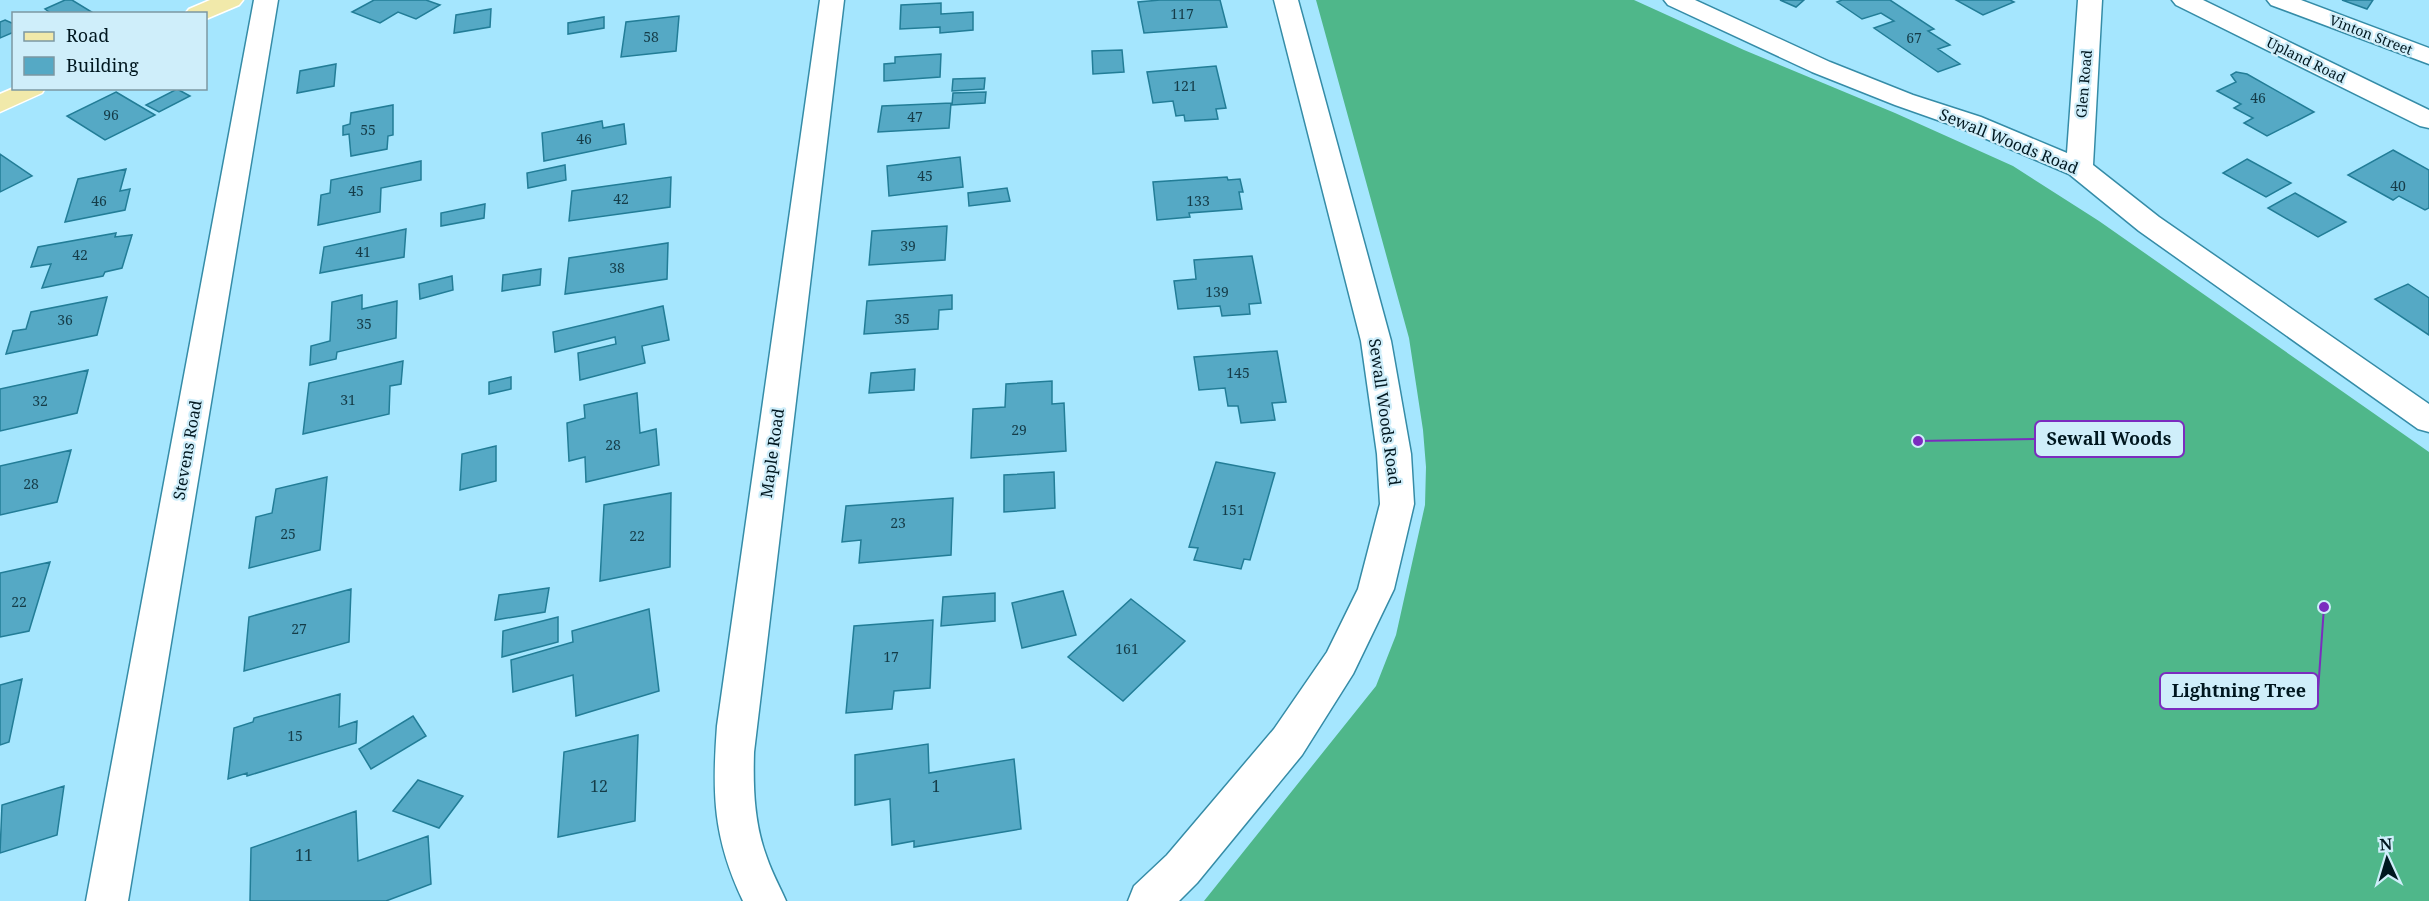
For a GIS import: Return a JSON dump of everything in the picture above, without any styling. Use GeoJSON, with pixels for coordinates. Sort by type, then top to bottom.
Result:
{"type":"FeatureCollection","features":[{"type":"Feature","properties":{"kind":"main road"},"geometry":{"type":"LineString","coordinates":[[202,12],[231,0]]}},
{"type":"Feature","properties":{"kind":"main road"},"geometry":{"type":"LineString","coordinates":[[0,104],[29,90]]}},
{"type":"Feature","properties":{"kind":"street","name":"Stevens Road"},"geometry":{"type":"LineString","coordinates":[[107,901],[266,0]]}},
{"type":"Feature","properties":{"kind":"street","name":"Maple Road"},"geometry":{"type":"LineString","coordinates":[[765,901],[749,870],[738,839],[733,805],[735,749],[832,0]]}},
{"type":"Feature","properties":{"kind":"street","name":"Sewall Woods Road"},"geometry":{"type":"LineString","coordinates":[[1149,901],[1182,869],[1288,742],[1340,663],[1376,589],[1397,504],[1394,454],[1377,341],[1286,0]]}},
{"type":"Feature","properties":{"kind":"street","name":"Sewall Woods Road"},"geometry":{"type":"LineString","coordinates":[[1676,0],[1821,67],[1904,100],[1972,123],[2079,168],[2149,224],[2429,420]]}},
{"type":"Feature","properties":{"kind":"street","name":"Glen Road"},"geometry":{"type":"LineString","coordinates":[[2079,168],[2090,0]]}},
{"type":"Feature","properties":{"kind":"street","name":"Upland Road"},"geometry":{"type":"LineString","coordinates":[[2184,0],[2429,120]]}},
{"type":"Feature","properties":{"kind":"street","name":"Vinton Street"},"geometry":{"type":"LineString","coordinates":[[2279,0],[2429,57]]}},
{"type":"Feature","properties":{"kind":"green space"},"geometry":{"type":"Polygon","coordinates":[[[1316,0],[1634,0],[2013,166],[2099,221],[2429,452],[2429,901],[1204,901],[1376,686],[1396,635],[1425,505],[1426,467],[1423,430],[1409,338],[1316,0]]]}},
{"type":"Feature","properties":{"kind":"building"},"geometry":{"type":"Polygon","coordinates":[[[65,0],[72,0],[92,12],[49,12],[45,9],[65,0]]]}},
{"type":"Feature","properties":{"kind":"building"},"geometry":{"type":"Polygon","coordinates":[[[374,0],[426,0],[440,5],[416,19],[398,12],[380,23],[352,12],[374,0]]]}},
{"type":"Feature","properties":{"kind":"building"},"geometry":{"type":"Polygon","coordinates":[[[1220,0],[1227,27],[1144,33],[1138,2],[1220,0]]]}},
{"type":"Feature","properties":{"kind":"building"},"geometry":{"type":"Polygon","coordinates":[[[1780,0],[1804,0],[1796,7],[1780,0]]]}},
{"type":"Feature","properties":{"kind":"building"},"geometry":{"type":"Polygon","coordinates":[[[1842,0],[1890,0],[1934,29],[1928,31],[1950,45],[1938,49],[1960,64],[1938,72],[1874,28],[1894,21],[1881,13],[1862,19],[1837,2],[1842,0]]]}},
{"type":"Feature","properties":{"kind":"building"},"geometry":{"type":"Polygon","coordinates":[[[1956,0],[2010,0],[2014,2],[1983,15],[1956,0]]]}},
{"type":"Feature","properties":{"kind":"building"},"geometry":{"type":"Polygon","coordinates":[[[2342,0],[2373,0],[2367,9],[2342,0]]]}},
{"type":"Feature","properties":{"kind":"building"},"geometry":{"type":"Polygon","coordinates":[[[941,3],[941,14],[973,12],[973,30],[940,33],[940,27],[900,29],[901,5],[941,3]]]}},
{"type":"Feature","properties":{"kind":"building"},"geometry":{"type":"Polygon","coordinates":[[[491,9],[490,27],[454,33],[456,15],[491,9]]]}},
{"type":"Feature","properties":{"kind":"building"},"geometry":{"type":"Polygon","coordinates":[[[679,16],[676,51],[621,57],[626,22],[679,16]]]}},
{"type":"Feature","properties":{"kind":"building"},"geometry":{"type":"Polygon","coordinates":[[[604,17],[604,28],[568,34],[568,23],[604,17]]]}},
{"type":"Feature","properties":{"kind":"building"},"geometry":{"type":"Polygon","coordinates":[[[5,20],[12,23],[12,33],[0,38],[0,22],[5,20]]]}},
{"type":"Feature","properties":{"kind":"building"},"geometry":{"type":"Polygon","coordinates":[[[1122,50],[1124,72],[1093,74],[1092,51],[1122,50]]]}},
{"type":"Feature","properties":{"kind":"building"},"geometry":{"type":"Polygon","coordinates":[[[941,54],[940,77],[884,81],[884,64],[895,63],[895,57],[941,54]]]}},
{"type":"Feature","properties":{"kind":"building"},"geometry":{"type":"Polygon","coordinates":[[[336,64],[334,86],[297,93],[300,71],[336,64]]]}},
{"type":"Feature","properties":{"kind":"building"},"geometry":{"type":"Polygon","coordinates":[[[1216,66],[1226,108],[1216,109],[1218,119],[1185,121],[1184,115],[1176,116],[1173,101],[1153,103],[1147,72],[1216,66]]]}},
{"type":"Feature","properties":{"kind":"building"},"geometry":{"type":"Polygon","coordinates":[[[2236,72],[2247,74],[2314,112],[2267,136],[2244,123],[2253,118],[2234,108],[2241,104],[2217,91],[2236,82],[2231,75],[2236,72]]]}},
{"type":"Feature","properties":{"kind":"building"},"geometry":{"type":"Polygon","coordinates":[[[985,78],[984,89],[952,91],[953,79],[985,78]]]}},
{"type":"Feature","properties":{"kind":"building"},"geometry":{"type":"Polygon","coordinates":[[[175,90],[190,96],[159,112],[146,105],[175,90]]]}},
{"type":"Feature","properties":{"kind":"building"},"geometry":{"type":"Polygon","coordinates":[[[116,92],[155,115],[105,140],[67,116],[116,92]]]}},
{"type":"Feature","properties":{"kind":"building"},"geometry":{"type":"Polygon","coordinates":[[[986,92],[985,103],[952,105],[953,93],[986,92]]]}},
{"type":"Feature","properties":{"kind":"building"},"geometry":{"type":"Polygon","coordinates":[[[951,103],[949,128],[878,132],[882,106],[951,103]]]}},
{"type":"Feature","properties":{"kind":"building"},"geometry":{"type":"Polygon","coordinates":[[[393,105],[393,135],[388,136],[387,149],[351,156],[349,134],[343,135],[343,126],[350,124],[351,113],[393,105]]]}},
{"type":"Feature","properties":{"kind":"building"},"geometry":{"type":"Polygon","coordinates":[[[602,121],[603,128],[624,124],[626,144],[544,161],[542,133],[602,121]]]}},
{"type":"Feature","properties":{"kind":"building"},"geometry":{"type":"Polygon","coordinates":[[[2393,150],[2429,170],[2429,208],[2425,210],[2399,196],[2393,200],[2348,175],[2393,150]]]}},
{"type":"Feature","properties":{"kind":"building"},"geometry":{"type":"Polygon","coordinates":[[[0,154],[32,176],[0,192],[0,154]]]}},
{"type":"Feature","properties":{"kind":"building"},"geometry":{"type":"Polygon","coordinates":[[[960,157],[963,187],[889,196],[887,166],[960,157]]]}},
{"type":"Feature","properties":{"kind":"building"},"geometry":{"type":"Polygon","coordinates":[[[2247,159],[2291,183],[2266,197],[2223,173],[2247,159]]]}},
{"type":"Feature","properties":{"kind":"building"},"geometry":{"type":"Polygon","coordinates":[[[421,161],[421,180],[381,188],[380,212],[318,225],[321,195],[330,193],[331,180],[421,161]]]}},
{"type":"Feature","properties":{"kind":"building"},"geometry":{"type":"Polygon","coordinates":[[[565,165],[566,180],[528,188],[527,173],[565,165]]]}},
{"type":"Feature","properties":{"kind":"building"},"geometry":{"type":"Polygon","coordinates":[[[126,169],[120,191],[130,189],[125,210],[65,222],[78,179],[126,169]]]}},
{"type":"Feature","properties":{"kind":"building"},"geometry":{"type":"Polygon","coordinates":[[[671,177],[670,207],[569,221],[572,191],[671,177]]]}},
{"type":"Feature","properties":{"kind":"building"},"geometry":{"type":"Polygon","coordinates":[[[1227,177],[1228,180],[1240,179],[1243,192],[1239,192],[1242,209],[1189,213],[1190,217],[1157,220],[1153,182],[1227,177]]]}},
{"type":"Feature","properties":{"kind":"building"},"geometry":{"type":"Polygon","coordinates":[[[1007,188],[1010,201],[969,206],[968,193],[1007,188]]]}},
{"type":"Feature","properties":{"kind":"building"},"geometry":{"type":"Polygon","coordinates":[[[2295,193],[2346,222],[2318,237],[2268,208],[2295,193]]]}},
{"type":"Feature","properties":{"kind":"building"},"geometry":{"type":"Polygon","coordinates":[[[485,204],[484,218],[441,226],[441,213],[485,204]]]}},
{"type":"Feature","properties":{"kind":"building"},"geometry":{"type":"Polygon","coordinates":[[[947,226],[945,260],[869,265],[872,231],[947,226]]]}},
{"type":"Feature","properties":{"kind":"building"},"geometry":{"type":"Polygon","coordinates":[[[406,229],[404,257],[320,273],[324,247],[406,229]]]}},
{"type":"Feature","properties":{"kind":"building"},"geometry":{"type":"Polygon","coordinates":[[[116,233],[115,237],[132,235],[122,268],[105,272],[103,276],[42,288],[51,264],[31,267],[38,247],[116,233]]]}},
{"type":"Feature","properties":{"kind":"building"},"geometry":{"type":"Polygon","coordinates":[[[668,243],[667,279],[565,294],[569,258],[668,243]]]}},
{"type":"Feature","properties":{"kind":"building"},"geometry":{"type":"Polygon","coordinates":[[[1252,256],[1261,303],[1249,304],[1250,314],[1222,316],[1220,306],[1178,309],[1174,281],[1196,279],[1194,260],[1252,256]]]}},
{"type":"Feature","properties":{"kind":"building"},"geometry":{"type":"Polygon","coordinates":[[[541,269],[540,285],[502,291],[503,275],[541,269]]]}},
{"type":"Feature","properties":{"kind":"building"},"geometry":{"type":"Polygon","coordinates":[[[452,276],[453,290],[420,299],[419,284],[452,276]]]}},
{"type":"Feature","properties":{"kind":"building"},"geometry":{"type":"Polygon","coordinates":[[[2408,284],[2429,298],[2429,335],[2375,299],[2408,284]]]}},
{"type":"Feature","properties":{"kind":"building"},"geometry":{"type":"Polygon","coordinates":[[[362,295],[362,309],[397,301],[396,338],[337,352],[336,359],[310,365],[311,346],[330,341],[332,302],[362,295]]]}},
{"type":"Feature","properties":{"kind":"building"},"geometry":{"type":"Polygon","coordinates":[[[952,295],[952,309],[939,310],[938,329],[864,334],[867,301],[952,295]]]}},
{"type":"Feature","properties":{"kind":"building"},"geometry":{"type":"Polygon","coordinates":[[[107,297],[97,335],[6,354],[13,331],[26,329],[31,312],[107,297]]]}},
{"type":"Feature","properties":{"kind":"building"},"geometry":{"type":"Polygon","coordinates":[[[663,306],[669,340],[642,346],[645,363],[580,380],[578,353],[616,344],[615,337],[555,352],[553,332],[663,306]]]}},
{"type":"Feature","properties":{"kind":"building"},"geometry":{"type":"Polygon","coordinates":[[[1277,351],[1286,402],[1272,403],[1275,420],[1241,423],[1238,406],[1228,406],[1225,388],[1199,390],[1194,357],[1277,351]]]}},
{"type":"Feature","properties":{"kind":"building"},"geometry":{"type":"Polygon","coordinates":[[[403,361],[401,384],[390,386],[389,414],[303,434],[309,383],[403,361]]]}},
{"type":"Feature","properties":{"kind":"building"},"geometry":{"type":"Polygon","coordinates":[[[915,369],[914,390],[869,393],[871,373],[915,369]]]}},
{"type":"Feature","properties":{"kind":"building"},"geometry":{"type":"Polygon","coordinates":[[[88,370],[77,413],[0,431],[0,389],[88,370]]]}},
{"type":"Feature","properties":{"kind":"building"},"geometry":{"type":"Polygon","coordinates":[[[511,377],[511,389],[489,394],[489,382],[511,377]]]}},
{"type":"Feature","properties":{"kind":"building"},"geometry":{"type":"Polygon","coordinates":[[[1052,381],[1052,404],[1064,403],[1066,451],[971,458],[973,409],[1005,407],[1006,384],[1052,381]]]}},
{"type":"Feature","properties":{"kind":"building"},"geometry":{"type":"Polygon","coordinates":[[[637,393],[640,433],[656,429],[659,465],[586,482],[585,457],[569,461],[567,423],[585,418],[584,405],[637,393]]]}},
{"type":"Feature","properties":{"kind":"building"},"geometry":{"type":"Polygon","coordinates":[[[496,446],[496,481],[460,490],[462,454],[496,446]]]}},
{"type":"Feature","properties":{"kind":"building"},"geometry":{"type":"Polygon","coordinates":[[[71,450],[57,502],[0,515],[0,466],[71,450]]]}},
{"type":"Feature","properties":{"kind":"building"},"geometry":{"type":"Polygon","coordinates":[[[1216,462],[1275,473],[1250,560],[1244,559],[1241,569],[1194,560],[1198,548],[1189,547],[1216,462]]]}},
{"type":"Feature","properties":{"kind":"building"},"geometry":{"type":"Polygon","coordinates":[[[1054,472],[1055,508],[1004,512],[1004,475],[1054,472]]]}},
{"type":"Feature","properties":{"kind":"building"},"geometry":{"type":"Polygon","coordinates":[[[327,477],[320,550],[249,568],[256,517],[272,513],[276,489],[327,477]]]}},
{"type":"Feature","properties":{"kind":"building"},"geometry":{"type":"Polygon","coordinates":[[[671,493],[670,567],[600,581],[604,505],[671,493]]]}},
{"type":"Feature","properties":{"kind":"building"},"geometry":{"type":"Polygon","coordinates":[[[953,498],[951,555],[859,563],[861,540],[842,542],[846,506],[953,498]]]}},
{"type":"Feature","properties":{"kind":"building"},"geometry":{"type":"Polygon","coordinates":[[[50,562],[29,631],[0,637],[0,573],[50,562]]]}},
{"type":"Feature","properties":{"kind":"building"},"geometry":{"type":"Polygon","coordinates":[[[549,588],[545,612],[495,620],[499,595],[549,588]]]}},
{"type":"Feature","properties":{"kind":"building"},"geometry":{"type":"Polygon","coordinates":[[[351,589],[349,642],[244,671],[249,617],[351,589]]]}},
{"type":"Feature","properties":{"kind":"building"},"geometry":{"type":"Polygon","coordinates":[[[1063,591],[1076,635],[1022,648],[1012,603],[1063,591]]]}},
{"type":"Feature","properties":{"kind":"building"},"geometry":{"type":"Polygon","coordinates":[[[995,593],[995,621],[941,626],[943,597],[995,593]]]}},
{"type":"Feature","properties":{"kind":"building"},"geometry":{"type":"Polygon","coordinates":[[[1131,599],[1185,641],[1123,701],[1068,657],[1131,599]]]}},
{"type":"Feature","properties":{"kind":"building"},"geometry":{"type":"Polygon","coordinates":[[[649,609],[659,691],[576,716],[573,675],[513,692],[511,660],[573,642],[572,631],[649,609]]]}},
{"type":"Feature","properties":{"kind":"building"},"geometry":{"type":"Polygon","coordinates":[[[558,617],[558,642],[502,657],[503,631],[558,617]]]}},
{"type":"Feature","properties":{"kind":"building"},"geometry":{"type":"Polygon","coordinates":[[[933,620],[930,688],[894,691],[892,709],[846,713],[854,626],[933,620]]]}},
{"type":"Feature","properties":{"kind":"building"},"geometry":{"type":"Polygon","coordinates":[[[22,679],[9,742],[0,745],[0,685],[22,679]]]}},
{"type":"Feature","properties":{"kind":"building"},"geometry":{"type":"Polygon","coordinates":[[[340,694],[339,727],[357,721],[356,743],[247,776],[247,773],[228,779],[234,728],[253,722],[254,718],[340,694]]]}},
{"type":"Feature","properties":{"kind":"building"},"geometry":{"type":"Polygon","coordinates":[[[413,716],[426,736],[371,769],[359,749],[413,716]]]}},
{"type":"Feature","properties":{"kind":"building"},"geometry":{"type":"Polygon","coordinates":[[[638,735],[635,821],[558,837],[564,752],[638,735]]]}},
{"type":"Feature","properties":{"kind":"building"},"geometry":{"type":"Polygon","coordinates":[[[928,744],[929,773],[1014,759],[1021,829],[914,847],[914,841],[892,845],[890,799],[855,805],[855,755],[928,744]]]}},
{"type":"Feature","properties":{"kind":"building"},"geometry":{"type":"Polygon","coordinates":[[[418,780],[463,796],[439,828],[393,811],[418,780]]]}},
{"type":"Feature","properties":{"kind":"building"},"geometry":{"type":"Polygon","coordinates":[[[64,786],[57,835],[0,853],[2,805],[64,786]]]}},
{"type":"Feature","properties":{"kind":"building"},"geometry":{"type":"Polygon","coordinates":[[[356,811],[358,861],[428,836],[431,884],[386,901],[250,901],[251,848],[356,811]]]}},
{"type":"Feature","properties":{"kind":"place","name":"Sewall Woods"},"geometry":{"type":"Point","coordinates":[1918,441]}},
{"type":"Feature","properties":{"kind":"place","name":"Lightning Tree"},"geometry":{"type":"Point","coordinates":[2324,607]}}]}
